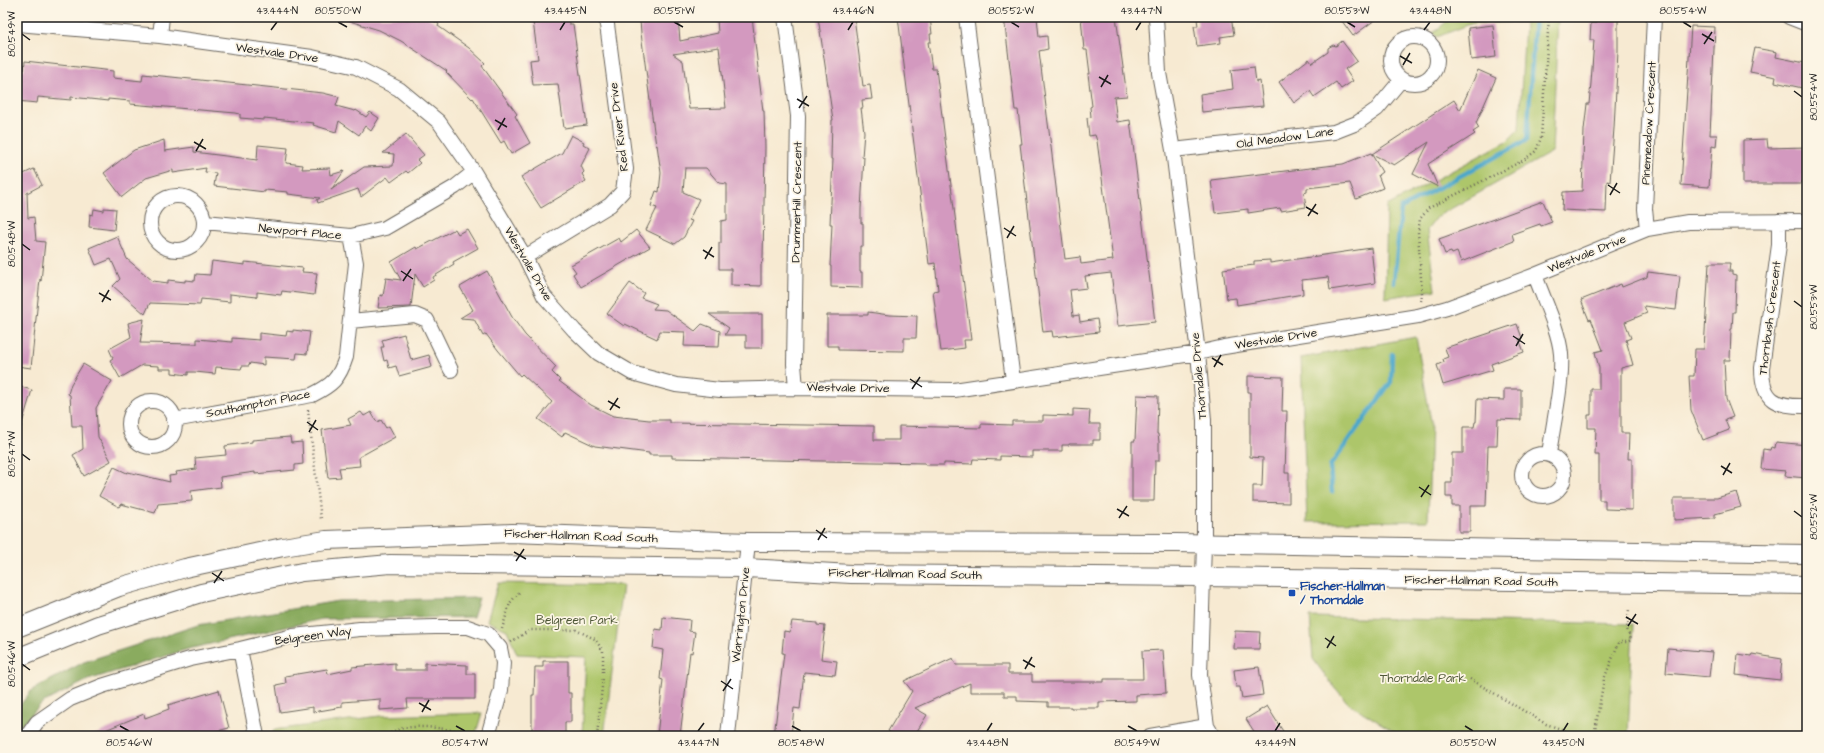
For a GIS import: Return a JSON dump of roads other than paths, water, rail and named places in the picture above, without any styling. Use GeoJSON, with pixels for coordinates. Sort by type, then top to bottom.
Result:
{"type":"FeatureCollection","features":[{"type":"Feature","properties":{"kind":"main road","name":"Fischer-Hallman Road South"},"geometry":{"type":"LineString","coordinates":[[17,628],[118,587],[185,568],[283,547],[326,540],[513,533],[748,542],[1204,544],[1807,554]]}},
{"type":"Feature","properties":{"kind":"main road","name":"Fischer-Hallman Road South"},"geometry":{"type":"LineString","coordinates":[[17,658],[98,625],[201,593],[302,572],[390,564],[746,568],[851,574],[1807,585]]}},
{"type":"Feature","properties":{"kind":"street"},"geometry":{"type":"LineString","coordinates":[[160,36],[162,17]]}},
{"type":"Feature","properties":{"kind":"street","name":"Red River Drive"},"geometry":{"type":"LineString","coordinates":[[525,257],[610,205],[623,191],[626,169],[606,17]]}},
{"type":"Feature","properties":{"kind":"street","name":"Drummerhill Crescent"},"geometry":{"type":"LineString","coordinates":[[785,17],[798,116],[794,364],[796,388]]}},
{"type":"Feature","properties":{"kind":"street"},"geometry":{"type":"LineString","coordinates":[[966,17],[1013,380]]}},
{"type":"Feature","properties":{"kind":"street","name":"Thorndale Drive"},"geometry":{"type":"LineString","coordinates":[[1156,17],[1159,73],[1173,150],[1198,353],[1204,420],[1204,544],[1200,675],[1210,731]]}},
{"type":"Feature","properties":{"kind":"street","name":"Pinemeadow Crescent"},"geometry":{"type":"LineString","coordinates":[[1647,229],[1645,209],[1654,17]]}},
{"type":"Feature","properties":{"kind":"street"},"geometry":{"type":"LineString","coordinates":[[1789,17],[1807,24]]}},
{"type":"Feature","properties":{"kind":"street","name":"Westvale Drive"},"geometry":{"type":"LineString","coordinates":[[17,24],[160,36],[312,57],[356,67],[399,90],[439,122],[474,172],[525,257],[544,296],[574,330],[598,353],[632,373],[676,385],[720,390],[796,388],[954,390],[1198,353],[1224,347],[1418,316],[1447,308],[1536,275],[1647,229],[1688,222],[1807,221]]}},
{"type":"Feature","properties":{"kind":"street","name":"Old Meadow Lane"},"geometry":{"type":"LineString","coordinates":[[1173,150],[1334,132],[1357,123],[1377,109],[1401,80]]}},
{"type":"Feature","properties":{"kind":"street","name":"Newport Place"},"geometry":{"type":"LineString","coordinates":[[205,222],[351,236],[385,228],[455,186],[474,172]]}},
{"type":"Feature","properties":{"kind":"street","name":"Thornbush Crescent"},"geometry":{"type":"LineString","coordinates":[[1779,221],[1779,245],[1762,368],[1762,383],[1768,395],[1776,402],[1788,407],[1807,406]]}},
{"type":"Feature","properties":{"kind":"street","name":"Southampton Place"},"geometry":{"type":"LineString","coordinates":[[174,420],[306,396],[328,387],[342,370],[346,357],[356,263],[351,236]]}},
{"type":"Feature","properties":{"kind":"street"},"geometry":{"type":"LineString","coordinates":[[1536,275],[1556,332],[1561,353],[1560,376],[1549,454]]}},
{"type":"Feature","properties":{"kind":"street"},"geometry":{"type":"LineString","coordinates":[[350,321],[415,315],[427,320],[450,370]]}},
{"type":"Feature","properties":{"kind":"street","name":"Warrington Drive"},"geometry":{"type":"LineString","coordinates":[[728,736],[748,542]]}},
{"type":"Feature","properties":{"kind":"street","name":"Belgreen Way"},"geometry":{"type":"LineString","coordinates":[[27,736],[37,722],[70,699],[102,686],[190,659],[300,636],[360,629],[435,626],[468,627],[488,634],[500,648],[502,663],[501,690],[488,736]]}},
{"type":"Feature","properties":{"kind":"street"},"geometry":{"type":"LineString","coordinates":[[240,649],[257,736]]}},
{"type":"Feature","properties":{"kind":"street"},"geometry":{"type":"LineString","coordinates":[[1150,736],[1210,731]]}},
{"type":"Feature","properties":{"kind":"waterway"},"geometry":{"type":"LineString","coordinates":[[1394,283],[1401,208],[1527,140],[1535,17]]}},
{"type":"Feature","properties":{"kind":"waterway"},"geometry":{"type":"LineString","coordinates":[[1332,492],[1330,466],[1391,382],[1392,354]]}},
{"type":"Feature","properties":{"kind":"place","name":"Fischer-Hallman / Thorndale"},"geometry":{"type":"Point","coordinates":[1292,593]}},
{"type":"Feature","properties":{"kind":"park label","name":"Belgreen Park"},"geometry":{"type":"Point","coordinates":[577,620]}},
{"type":"Feature","properties":{"kind":"park label","name":"Thorndale Park"},"geometry":{"type":"Point","coordinates":[1423,678]}}]}
